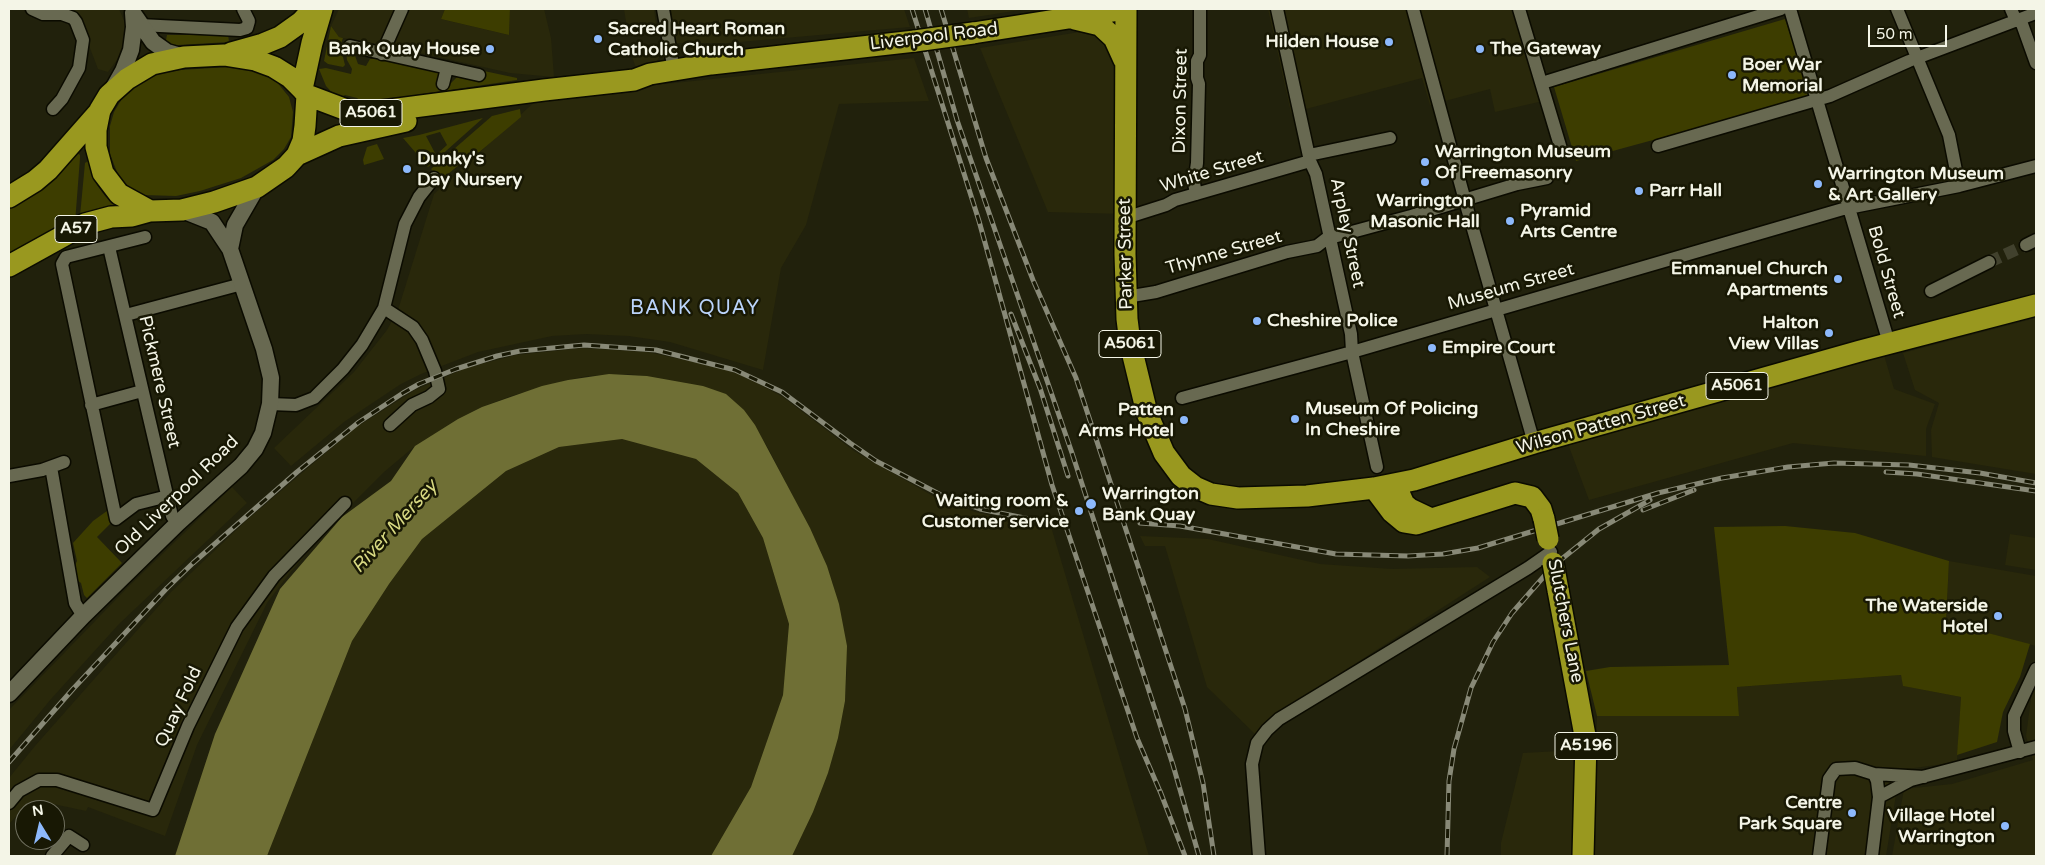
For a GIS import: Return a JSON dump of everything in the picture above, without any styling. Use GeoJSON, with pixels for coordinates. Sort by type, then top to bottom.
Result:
{"type":"FeatureCollection","features":[{"type":"Feature","properties":{"kind":"highway"},"geometry":{"type":"LineString","coordinates":[[9,197],[35,181],[48,170],[105,103],[139,70],[166,60],[224,55],[245,50],[280,37],[301,22],[313,9]]}},
{"type":"Feature","properties":{"kind":"highway"},"geometry":{"type":"LineString","coordinates":[[297,155],[303,141],[304,92],[312,43],[322,9]]}},
{"type":"Feature","properties":{"kind":"highway","name":"Liverpool Road"},"geometry":{"type":"LineString","coordinates":[[634,80],[650,74],[711,64],[775,55],[915,41],[1126,9]]}},
{"type":"Feature","properties":{"kind":"highway","name":"Parker Street"},"geometry":{"type":"LineString","coordinates":[[1126,9],[1126,297],[1127,320],[1134,363],[1147,413],[1168,461],[1181,476],[1200,489],[1218,495]]}},
{"type":"Feature","properties":{"kind":"highway"},"geometry":{"type":"LineString","coordinates":[[1064,18],[1090,21],[1100,25],[1114,38],[1126,65]]}},
{"type":"Feature","properties":{"kind":"highway"},"geometry":{"type":"LineString","coordinates":[[224,55],[255,60],[274,67],[304,92]]}},
{"type":"Feature","properties":{"kind":"highway","name":"Liverpool Road"},"geometry":{"type":"LineString","coordinates":[[494,97],[634,80],[650,82],[676,80],[706,75],[740,61]]}},
{"type":"Feature","properties":{"kind":"highway","name":"A5061"},"geometry":{"type":"LineString","coordinates":[[304,92],[352,112],[366,113],[494,97]]}},
{"type":"Feature","properties":{"kind":"highway","name":"A5061"},"geometry":{"type":"LineString","coordinates":[[297,155],[339,136],[426,117],[494,97]]}},
{"type":"Feature","properties":{"kind":"highway"},"geometry":{"type":"LineString","coordinates":[[105,103],[96,130],[96,147],[103,173],[119,194],[150,211]]}},
{"type":"Feature","properties":{"kind":"highway","name":"A57"},"geometry":{"type":"LineString","coordinates":[[9,266],[85,224],[111,217],[132,216],[150,211],[182,210],[214,202],[257,187],[286,167],[297,155]]}},
{"type":"Feature","properties":{"kind":"highway","name":"Wilson Patten Street"},"geometry":{"type":"LineString","coordinates":[[1218,495],[1238,498],[1307,496],[1375,477],[1395,484],[1889,343],[2036,305]]}},
{"type":"Feature","properties":{"kind":"highway","name":"Slutchers Lane"},"geometry":{"type":"LineString","coordinates":[[1375,477],[1392,512],[1404,522],[1416,524],[1429,518],[1515,493],[1532,497],[1542,510],[1586,741],[1583,856]]}},
{"type":"Feature","properties":{"kind":"highway"},"geometry":{"type":"LineString","coordinates":[[1395,484],[1404,504],[1429,518]]}},
{"type":"Feature","properties":{"kind":"street"},"geometry":{"type":"LineString","coordinates":[[32,9],[43,14],[62,14],[73,18],[83,40],[79,68],[62,99],[53,109]]}},
{"type":"Feature","properties":{"kind":"street"},"geometry":{"type":"LineString","coordinates":[[134,18],[240,30],[248,28],[249,21],[243,9]]}},
{"type":"Feature","properties":{"kind":"street"},"geometry":{"type":"LineString","coordinates":[[382,54],[402,9]]}},
{"type":"Feature","properties":{"kind":"street"},"geometry":{"type":"LineString","coordinates":[[663,9],[668,49],[674,71]]}},
{"type":"Feature","properties":{"kind":"street","name":"Dixon Street"},"geometry":{"type":"LineString","coordinates":[[1196,194],[1194,183],[1197,163],[1199,88],[1197,61],[1200,55],[1200,9]]}},
{"type":"Feature","properties":{"kind":"street","name":"Arpley Street"},"geometry":{"type":"LineString","coordinates":[[1277,9],[1309,158],[1316,174],[1351,334],[1352,352],[1375,477]]}},
{"type":"Feature","properties":{"kind":"street"},"geometry":{"type":"LineString","coordinates":[[1413,9],[1464,200],[1534,443]]}},
{"type":"Feature","properties":{"kind":"street"},"geometry":{"type":"LineString","coordinates":[[1519,9],[1561,149]]}},
{"type":"Feature","properties":{"kind":"street"},"geometry":{"type":"LineString","coordinates":[[1542,83],[1781,9]]}},
{"type":"Feature","properties":{"kind":"street","name":"Bold Street"},"geometry":{"type":"LineString","coordinates":[[1790,9],[1889,343]]}},
{"type":"Feature","properties":{"kind":"street"},"geometry":{"type":"LineString","coordinates":[[1897,9],[1949,135],[1958,186]]}},
{"type":"Feature","properties":{"kind":"street"},"geometry":{"type":"LineString","coordinates":[[2011,9],[2022,24],[2036,63]]}},
{"type":"Feature","properties":{"kind":"street"},"geometry":{"type":"LineString","coordinates":[[1658,146],[1817,100],[1909,61],[2036,13]]}},
{"type":"Feature","properties":{"kind":"street"},"geometry":{"type":"LineString","coordinates":[[134,18],[148,38],[160,47],[184,57]]}},
{"type":"Feature","properties":{"kind":"street"},"geometry":{"type":"LineString","coordinates":[[105,103],[123,71],[131,50],[134,18]]}},
{"type":"Feature","properties":{"kind":"street"},"geometry":{"type":"LineString","coordinates":[[350,46],[363,55],[382,54],[479,75]]}},
{"type":"Feature","properties":{"kind":"street"},"geometry":{"type":"LineString","coordinates":[[443,84],[447,68]]}},
{"type":"Feature","properties":{"kind":"street","name":"White Street"},"geometry":{"type":"LineString","coordinates":[[1125,218],[1309,158],[1390,138]]}},
{"type":"Feature","properties":{"kind":"street","name":"Museum Street"},"geometry":{"type":"LineString","coordinates":[[1182,398],[1352,352],[1849,207],[1958,186],[2036,166]]}},
{"type":"Feature","properties":{"kind":"street"},"geometry":{"type":"LineString","coordinates":[[270,404],[296,405],[314,398],[343,369],[362,345],[384,308],[405,224],[419,197],[434,178]]}},
{"type":"Feature","properties":{"kind":"street","name":"Thynne Street"},"geometry":{"type":"LineString","coordinates":[[1126,297],[1156,292],[1287,252],[1317,246],[1330,238],[1517,184],[1547,178]]}},
{"type":"Feature","properties":{"kind":"street"},"geometry":{"type":"LineString","coordinates":[[230,249],[235,225],[257,187]]}},
{"type":"Feature","properties":{"kind":"street","name":"Old Liverpool Road"},"geometry":{"type":"LineString","coordinates":[[9,694],[83,616],[178,523],[219,488],[249,457],[263,433],[270,404],[271,378],[264,349],[230,249],[212,222],[182,210]]}},
{"type":"Feature","properties":{"kind":"street"},"geometry":{"type":"LineString","coordinates":[[144,237],[66,257],[62,264],[116,518],[136,504],[168,496]]}},
{"type":"Feature","properties":{"kind":"street","name":"Pickmere Street"},"geometry":{"type":"LineString","coordinates":[[109,247],[172,516],[178,523]]}},
{"type":"Feature","properties":{"kind":"street"},"geometry":{"type":"LineString","coordinates":[[1931,291],[1989,262]]}},
{"type":"Feature","properties":{"kind":"street"},"geometry":{"type":"LineString","coordinates":[[126,315],[242,284]]}},
{"type":"Feature","properties":{"kind":"street"},"geometry":{"type":"LineString","coordinates":[[384,308],[413,327],[422,340],[435,371],[439,389],[429,398],[412,405],[390,424]]}},
{"type":"Feature","properties":{"kind":"street"},"geometry":{"type":"LineString","coordinates":[[91,404],[142,391]]}},
{"type":"Feature","properties":{"kind":"street"},"geometry":{"type":"LineString","coordinates":[[9,476],[64,462]]}},
{"type":"Feature","properties":{"kind":"street"},"geometry":{"type":"LineString","coordinates":[[50,467],[75,603],[83,616]]}},
{"type":"Feature","properties":{"kind":"street","name":"Quay Fold"},"geometry":{"type":"LineString","coordinates":[[9,803],[19,791],[39,780],[57,780],[154,810],[188,726],[237,627],[274,576],[345,503]]}},
{"type":"Feature","properties":{"kind":"street"},"geometry":{"type":"LineString","coordinates":[[1259,856],[1252,764],[1257,743],[1266,730],[1279,720],[1528,568],[1551,551]]}},
{"type":"Feature","properties":{"kind":"street"},"geometry":{"type":"LineString","coordinates":[[2020,752],[2014,731],[2014,716],[2016,708],[2036,669]]}},
{"type":"Feature","properties":{"kind":"street"},"geometry":{"type":"LineString","coordinates":[[1879,797],[1899,785],[2036,747]]}},
{"type":"Feature","properties":{"kind":"street"},"geometry":{"type":"LineString","coordinates":[[1819,856],[1829,778],[1832,773],[1841,768],[1855,768],[1874,774],[1924,778]]}},
{"type":"Feature","properties":{"kind":"street"},"geometry":{"type":"LineString","coordinates":[[1872,856],[1879,797],[1874,774]]}},
{"type":"Feature","properties":{"kind":"street"},"geometry":{"type":"LineString","coordinates":[[52,856],[69,836],[83,845]]}},
{"type":"Feature","properties":{"kind":"shaded area"},"geometry":{"type":"Polygon","coordinates":[[[75,9],[119,9],[128,30],[122,53],[108,72],[98,69],[75,9]]]}},
{"type":"Feature","properties":{"kind":"shaded area"},"geometry":{"type":"Polygon","coordinates":[[[339,9],[445,9],[441,19],[509,35],[510,9],[544,9],[551,38],[554,77],[510,73],[394,47],[339,37],[331,26],[339,9]]]}},
{"type":"Feature","properties":{"kind":"shaded area"},"geometry":{"type":"Polygon","coordinates":[[[445,9],[510,9],[509,35],[441,19],[445,9]]]}},
{"type":"Feature","properties":{"kind":"shaded area"},"geometry":{"type":"Polygon","coordinates":[[[624,9],[654,9],[656,24],[627,28],[624,9]]]}},
{"type":"Feature","properties":{"kind":"shaded area"},"geometry":{"type":"Polygon","coordinates":[[[671,9],[904,9],[910,27],[728,43],[676,43],[671,9]]]}},
{"type":"Feature","properties":{"kind":"shaded area"},"geometry":{"type":"Polygon","coordinates":[[[967,9],[1027,9],[969,18],[967,9]]]}},
{"type":"Feature","properties":{"kind":"shaded area"},"geometry":{"type":"Polygon","coordinates":[[[1268,9],[1515,9],[1543,101],[1495,112],[1490,89],[1430,105],[1422,78],[1291,113],[1268,9]]]}},
{"type":"Feature","properties":{"kind":"shaded area"},"geometry":{"type":"Polygon","coordinates":[[[1785,19],[1811,97],[1576,161],[1554,87],[1785,19]]]}},
{"type":"Feature","properties":{"kind":"shaded area"},"geometry":{"type":"Polygon","coordinates":[[[331,26],[339,37],[343,38],[338,52],[342,53],[345,65],[343,67],[328,64],[324,61],[331,26]]]}},
{"type":"Feature","properties":{"kind":"shaded area"},"geometry":{"type":"Polygon","coordinates":[[[1086,31],[1098,37],[1117,59],[1124,214],[1048,212],[980,48],[1086,31]]]}},
{"type":"Feature","properties":{"kind":"shaded area"},"geometry":{"type":"Polygon","coordinates":[[[207,33],[228,34],[229,42],[178,45],[162,40],[166,40],[167,35],[206,35],[207,33]]]}},
{"type":"Feature","properties":{"kind":"shaded area"},"geometry":{"type":"Polygon","coordinates":[[[659,46],[660,55],[654,67],[636,68],[630,51],[659,46]]]}},
{"type":"Feature","properties":{"kind":"shaded area"},"geometry":{"type":"Polygon","coordinates":[[[346,51],[354,53],[358,64],[366,66],[370,59],[378,58],[439,73],[448,86],[457,77],[484,71],[517,78],[517,80],[369,102],[345,95],[338,99],[326,86],[319,69],[326,68],[351,74],[352,69],[347,60],[346,51]]]}},
{"type":"Feature","properties":{"kind":"shaded area"},"geometry":{"type":"Polygon","coordinates":[[[914,58],[929,101],[839,104],[806,225],[781,268],[763,370],[670,342],[629,336],[586,334],[552,336],[478,352],[421,374],[401,384],[344,422],[291,466],[274,448],[354,372],[387,330],[398,310],[434,194],[540,97],[914,58]]]}},
{"type":"Feature","properties":{"kind":"shaded area"},"geometry":{"type":"Polygon","coordinates":[[[244,66],[272,76],[289,97],[293,112],[291,137],[284,149],[273,160],[241,178],[200,191],[176,196],[143,195],[131,189],[119,177],[110,154],[110,126],[114,112],[123,97],[135,85],[161,73],[244,66]]]}},
{"type":"Feature","properties":{"kind":"shaded area"},"geometry":{"type":"Polygon","coordinates":[[[520,109],[521,117],[471,159],[467,158],[441,180],[431,169],[492,116],[520,109]]]}},
{"type":"Feature","properties":{"kind":"shaded area"},"geometry":{"type":"Polygon","coordinates":[[[483,118],[428,167],[403,138],[483,118]],[[440,132],[426,136],[436,155],[447,145],[440,132]]]}},
{"type":"Feature","properties":{"kind":"shaded area"},"geometry":{"type":"Polygon","coordinates":[[[377,144],[384,159],[364,165],[363,160],[367,147],[377,144]]]}},
{"type":"Feature","properties":{"kind":"shaded area"},"geometry":{"type":"Polygon","coordinates":[[[76,152],[80,155],[80,158],[75,223],[9,260],[9,207],[76,152]]]}},
{"type":"Feature","properties":{"kind":"shaded area"},"geometry":{"type":"Polygon","coordinates":[[[88,161],[97,185],[105,196],[119,209],[80,216],[85,163],[88,161]]]}},
{"type":"Feature","properties":{"kind":"shaded area"},"geometry":{"type":"Polygon","coordinates":[[[2036,318],[2036,474],[1932,457],[1931,430],[1939,403],[1915,390],[1903,353],[2036,318]]]}},
{"type":"Feature","properties":{"kind":"shaded area"},"geometry":{"type":"Polygon","coordinates":[[[582,348],[647,352],[709,365],[742,375],[783,397],[854,451],[933,496],[975,512],[1052,530],[1149,856],[792,856],[813,812],[828,773],[838,738],[845,701],[847,668],[833,584],[820,550],[768,448],[744,410],[703,386],[627,374],[587,376],[568,380],[511,396],[482,407],[458,419],[415,446],[384,472],[338,518],[289,574],[267,603],[197,745],[165,836],[88,807],[86,811],[65,806],[65,800],[15,800],[15,818],[9,824],[9,778],[171,592],[248,519],[355,428],[415,390],[466,368],[516,355],[582,348]]]}},
{"type":"Feature","properties":{"kind":"shaded area"},"geometry":{"type":"Polygon","coordinates":[[[1884,355],[1894,389],[1935,404],[1926,429],[1926,456],[1793,443],[1589,500],[1568,444],[1884,355]]]}},
{"type":"Feature","properties":{"kind":"shaded area"},"geometry":{"type":"Polygon","coordinates":[[[622,439],[696,459],[738,493],[763,538],[789,624],[783,695],[751,787],[711,856],[267,856],[352,641],[389,584],[422,539],[506,471],[559,447],[622,439]]]}},
{"type":"Feature","properties":{"kind":"shaded area"},"geometry":{"type":"Polygon","coordinates":[[[232,487],[247,503],[119,624],[51,699],[9,750],[9,710],[128,587],[232,487]]]}},
{"type":"Feature","properties":{"kind":"shaded area"},"geometry":{"type":"Polygon","coordinates":[[[111,508],[114,520],[97,537],[122,563],[87,598],[84,595],[81,583],[78,581],[75,565],[77,561],[73,543],[93,521],[111,508]]]}},
{"type":"Feature","properties":{"kind":"shaded area"},"geometry":{"type":"Polygon","coordinates":[[[1785,526],[1855,533],[1949,561],[1946,622],[2030,644],[2020,677],[2003,712],[1997,742],[1957,755],[1961,697],[1903,686],[1901,675],[1737,687],[1739,716],[1597,716],[1586,671],[1610,667],[1729,665],[1714,527],[1785,526]]]}},
{"type":"Feature","properties":{"kind":"shaded area"},"geometry":{"type":"Polygon","coordinates":[[[2010,534],[2036,538],[2036,570],[2005,565],[2010,534]]]}},
{"type":"Feature","properties":{"kind":"shaded area"},"geometry":{"type":"Polygon","coordinates":[[[1140,536],[1208,539],[1320,564],[1392,569],[1477,567],[1490,577],[1266,721],[1255,734],[1207,687],[1165,546],[1145,546],[1140,536]]]}},
{"type":"Feature","properties":{"kind":"shaded area"},"geometry":{"type":"Polygon","coordinates":[[[1949,561],[2036,576],[2036,646],[1946,622],[1949,561]]]}},
{"type":"Feature","properties":{"kind":"shaded area"},"geometry":{"type":"Polygon","coordinates":[[[1901,675],[1904,686],[1961,697],[1957,762],[1900,770],[1886,856],[1594,856],[1597,716],[1739,716],[1737,687],[1901,675]]]}},
{"type":"Feature","properties":{"kind":"shaded area"},"geometry":{"type":"Polygon","coordinates":[[[2036,679],[2036,856],[1892,856],[1904,789],[1952,784],[2033,760],[2026,736],[2036,679]]]}},
{"type":"Feature","properties":{"kind":"shaded area"},"geometry":{"type":"Polygon","coordinates":[[[1578,750],[1574,856],[1501,856],[1501,843],[1523,753],[1578,750]]]}},
{"type":"Feature","properties":{"kind":"water","name":"River Mersey"},"geometry":{"type":"Polygon","coordinates":[[[609,374],[647,376],[703,386],[726,394],[744,410],[755,425],[810,528],[827,566],[839,604],[847,646],[845,701],[838,738],[828,773],[813,812],[792,856],[711,856],[751,787],[783,695],[789,624],[763,538],[738,493],[696,459],[622,439],[559,447],[506,471],[422,539],[389,584],[352,641],[267,856],[175,856],[215,734],[280,589],[342,517],[391,481],[415,446],[458,419],[482,407],[542,386],[609,374]]]}},
{"type":"Feature","properties":{"kind":"tunnel"},"geometry":{"type":"LineString","coordinates":[[1989,262],[2026,245]]}},
{"type":"Feature","properties":{"kind":"railway"},"geometry":{"type":"LineString","coordinates":[[912,9],[979,221],[1052,485],[1137,738],[1162,796]]}},
{"type":"Feature","properties":{"kind":"railway"},"geometry":{"type":"LineString","coordinates":[[925,9],[957,120],[1072,453],[1173,765],[1199,856]]}},
{"type":"Feature","properties":{"kind":"railway"},"geometry":{"type":"LineString","coordinates":[[941,9],[986,158],[1033,280],[1076,378],[1185,709],[1203,783],[1214,856]]}},
{"type":"Feature","properties":{"kind":"railway"},"geometry":{"type":"LineString","coordinates":[[1011,314],[1040,388],[1068,476]]}},
{"type":"Feature","properties":{"kind":"railway"},"geometry":{"type":"LineString","coordinates":[[9,762],[73,689],[167,588],[297,472],[359,422],[403,393],[419,384],[456,369],[497,356],[520,351],[584,345],[656,350],[735,370],[782,392],[876,461],[941,495],[980,509],[1049,523]]}},
{"type":"Feature","properties":{"kind":"railway"},"geometry":{"type":"LineString","coordinates":[[1140,523],[1180,526],[1336,554],[1408,556],[1443,554],[1478,548],[1658,493],[1722,478],[1788,467],[1834,463],[1909,465],[1980,473],[2036,483]]}},
{"type":"Feature","properties":{"kind":"railway"},"geometry":{"type":"LineString","coordinates":[[1886,472],[1917,474],[2036,491]]}},
{"type":"Feature","properties":{"kind":"railway"},"geometry":{"type":"LineString","coordinates":[[1643,510],[1694,490]]}},
{"type":"Feature","properties":{"kind":"railway"},"geometry":{"type":"LineString","coordinates":[[1447,856],[1449,781],[1454,749],[1471,688],[1493,642],[1512,613],[1553,566],[1599,529],[1650,500]]}},
{"type":"Feature","properties":{"kind":"railway"},"geometry":{"type":"LineString","coordinates":[[1160,791],[1185,856]]}},
{"type":"Feature","properties":{"kind":"place","name":"Sacred Heart Roman Catholic Church"},"geometry":{"type":"Point","coordinates":[598,39]}},
{"type":"Feature","properties":{"kind":"place","name":"Hilden House"},"geometry":{"type":"Point","coordinates":[1389,42]}},
{"type":"Feature","properties":{"kind":"place","name":"Bank Quay House"},"geometry":{"type":"Point","coordinates":[490,49]}},
{"type":"Feature","properties":{"kind":"place","name":"The Gateway"},"geometry":{"type":"Point","coordinates":[1480,49]}},
{"type":"Feature","properties":{"kind":"place","name":"Boer War Memorial"},"geometry":{"type":"Point","coordinates":[1732,75]}},
{"type":"Feature","properties":{"kind":"place","name":"Warrington Museum Of Freemasonry"},"geometry":{"type":"Point","coordinates":[1425,162]}},
{"type":"Feature","properties":{"kind":"place","name":"Dunky's Day Nursery"},"geometry":{"type":"Point","coordinates":[407,169]}},
{"type":"Feature","properties":{"kind":"place","name":"Warrington Masonic Hall"},"geometry":{"type":"Point","coordinates":[1425,182]}},
{"type":"Feature","properties":{"kind":"place","name":"Warrington Museum & Art Gallery"},"geometry":{"type":"Point","coordinates":[1818,184]}},
{"type":"Feature","properties":{"kind":"place","name":"Parr Hall"},"geometry":{"type":"Point","coordinates":[1639,191]}},
{"type":"Feature","properties":{"kind":"place","name":"Pyramid Arts Centre"},"geometry":{"type":"Point","coordinates":[1510,221]}},
{"type":"Feature","properties":{"kind":"place","name":"Emmanuel Church Apartments"},"geometry":{"type":"Point","coordinates":[1838,279]}},
{"type":"Feature","properties":{"kind":"place","name":"Cheshire Police"},"geometry":{"type":"Point","coordinates":[1257,321]}},
{"type":"Feature","properties":{"kind":"place","name":"Halton View Villas"},"geometry":{"type":"Point","coordinates":[1829,333]}},
{"type":"Feature","properties":{"kind":"place","name":"Empire Court"},"geometry":{"type":"Point","coordinates":[1432,348]}},
{"type":"Feature","properties":{"kind":"place","name":"Museum Of Policing In Cheshire"},"geometry":{"type":"Point","coordinates":[1295,419]}},
{"type":"Feature","properties":{"kind":"place","name":"Patten Arms Hotel"},"geometry":{"type":"Point","coordinates":[1184,420]}},
{"type":"Feature","properties":{"kind":"place","name":"Warrington Bank Quay"},"geometry":{"type":"Point","coordinates":[1091,504]}},
{"type":"Feature","properties":{"kind":"place","name":"Waiting room & Customer service"},"geometry":{"type":"Point","coordinates":[1079,511]}},
{"type":"Feature","properties":{"kind":"place","name":"The Waterside Hotel"},"geometry":{"type":"Point","coordinates":[1998,616]}},
{"type":"Feature","properties":{"kind":"place","name":"Centre Park Square"},"geometry":{"type":"Point","coordinates":[1852,813]}},
{"type":"Feature","properties":{"kind":"place","name":"Village Hotel Warrington"},"geometry":{"type":"Point","coordinates":[2005,826]}},
{"type":"Feature","properties":{"kind":"district","name":"BANK QUAY"},"geometry":{"type":"Point","coordinates":[695,309]}}]}
